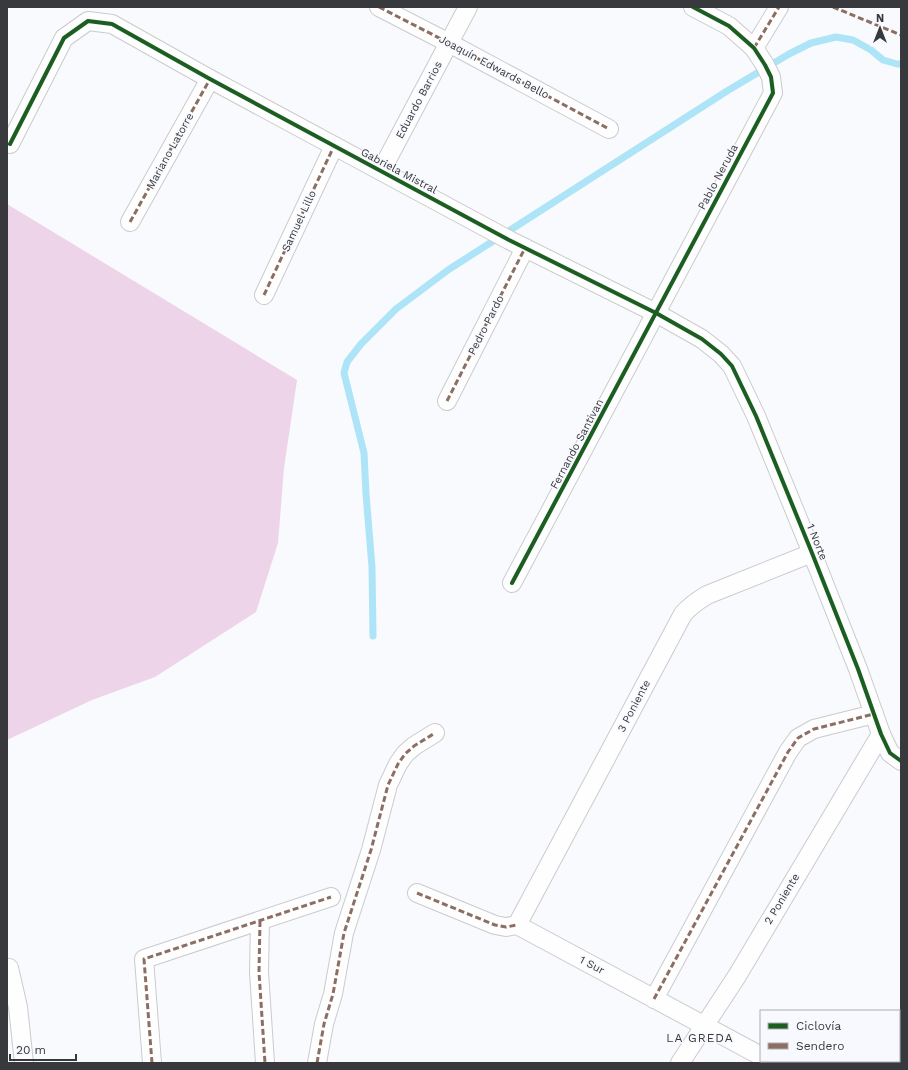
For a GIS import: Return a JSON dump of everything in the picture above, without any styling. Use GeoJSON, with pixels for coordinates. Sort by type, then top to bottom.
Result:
{"type":"FeatureCollection","features":[{"type":"Feature","properties":{"kind":"street","name":"Joaquín Edwards Bello"},"geometry":{"type":"LineString","coordinates":[[379,7],[609,129]]}},
{"type":"Feature","properties":{"kind":"street","name":"Eduardo Barrios"},"geometry":{"type":"LineString","coordinates":[[381,171],[468,7]]}},
{"type":"Feature","properties":{"kind":"street","name":"Pablo Neruda"},"geometry":{"type":"LineString","coordinates":[[656,313],[773,93],[771,77],[756,51],[742,36],[729,26],[693,7]]}},
{"type":"Feature","properties":{"kind":"street"},"geometry":{"type":"LineString","coordinates":[[756,51],[779,7]]}},
{"type":"Feature","properties":{"kind":"street","name":"Gabriela Mistral"},"geometry":{"type":"LineString","coordinates":[[10,144],[64,38],[88,21],[112,24],[210,79],[509,240],[656,313],[702,339]]}},
{"type":"Feature","properties":{"kind":"street","name":"Mariano Latorre"},"geometry":{"type":"LineString","coordinates":[[130,222],[210,79]]}},
{"type":"Feature","properties":{"kind":"street","name":"Samuel Lillo"},"geometry":{"type":"LineString","coordinates":[[264,295],[334,146]]}},
{"type":"Feature","properties":{"kind":"street","name":"Pedro Pardo"},"geometry":{"type":"LineString","coordinates":[[447,401],[525,248]]}},
{"type":"Feature","properties":{"kind":"street","name":"Fernando Santivan"},"geometry":{"type":"LineString","coordinates":[[512,583],[656,313]]}},
{"type":"Feature","properties":{"kind":"street","name":"1 Norte"},"geometry":{"type":"LineString","coordinates":[[702,339],[721,354],[732,366],[756,416],[812,553],[881,734],[890,753],[901,761]]}},
{"type":"Feature","properties":{"kind":"street","name":"3 Poniente"},"geometry":{"type":"LineString","coordinates":[[517,925],[683,614],[698,600],[812,553]]}},
{"type":"Feature","properties":{"kind":"street"},"geometry":{"type":"LineString","coordinates":[[654,999],[788,752],[798,738],[814,728],[874,714]]}},
{"type":"Feature","properties":{"kind":"street"},"geometry":{"type":"LineString","coordinates":[[317,1063],[324,1024],[333,994],[344,933],[371,850],[388,785],[398,764],[405,754],[414,746],[435,733]]}},
{"type":"Feature","properties":{"kind":"street","name":"2 Poniente"},"geometry":{"type":"LineString","coordinates":[[680,1063],[736,976],[881,734]]}},
{"type":"Feature","properties":{"kind":"street","name":"1 Sur"},"geometry":{"type":"LineString","coordinates":[[418,893],[495,925],[506,927],[517,925],[760,1055]]}},
{"type":"Feature","properties":{"kind":"street"},"geometry":{"type":"LineString","coordinates":[[152,1063],[144,959],[331,897]]}},
{"type":"Feature","properties":{"kind":"street"},"geometry":{"type":"LineString","coordinates":[[260,921],[259,972],[265,1063]]}},
{"type":"Feature","properties":{"kind":"street"},"geometry":{"type":"LineString","coordinates":[[9,968],[18,1007],[24,1063]]}},
{"type":"Feature","properties":{"kind":"shaded area"},"geometry":{"type":"Polygon","coordinates":[[[7,204],[297,380],[284,468],[278,543],[256,612],[155,677],[92,700],[7,740],[7,204]]]}},
{"type":"Feature","properties":{"kind":"waterway"},"geometry":{"type":"LineString","coordinates":[[373,636],[372,567],[364,453],[344,373],[347,362],[361,344],[396,309],[448,270],[727,91],[789,54],[811,43],[836,37],[853,40],[871,50],[883,60],[901,64]]}},
{"type":"Feature","properties":{"kind":"marked path"},"geometry":{"type":"LineString","coordinates":[[379,7],[609,129]]}},
{"type":"Feature","properties":{"kind":"marked path"},"geometry":{"type":"LineString","coordinates":[[754,48],[779,7]]}},
{"type":"Feature","properties":{"kind":"marked path"},"geometry":{"type":"LineString","coordinates":[[833,7],[901,35]]}},
{"type":"Feature","properties":{"kind":"marked path"},"geometry":{"type":"LineString","coordinates":[[130,222],[210,79]]}},
{"type":"Feature","properties":{"kind":"marked path"},"geometry":{"type":"LineString","coordinates":[[264,295],[334,146]]}},
{"type":"Feature","properties":{"kind":"marked path"},"geometry":{"type":"LineString","coordinates":[[447,401],[525,248]]}},
{"type":"Feature","properties":{"kind":"marked path"},"geometry":{"type":"LineString","coordinates":[[654,999],[788,752],[798,738],[814,729],[874,714]]}},
{"type":"Feature","properties":{"kind":"marked path"},"geometry":{"type":"LineString","coordinates":[[317,1063],[324,1024],[333,994],[344,933],[371,850],[388,785],[398,764],[405,754],[414,746],[435,733]]}},
{"type":"Feature","properties":{"kind":"marked path"},"geometry":{"type":"LineString","coordinates":[[417,893],[495,925],[506,927],[517,925]]}},
{"type":"Feature","properties":{"kind":"marked path"},"geometry":{"type":"LineString","coordinates":[[152,1063],[144,959],[331,897]]}},
{"type":"Feature","properties":{"kind":"marked path"},"geometry":{"type":"LineString","coordinates":[[260,921],[259,972],[265,1063]]}},
{"type":"Feature","properties":{"kind":"cycle path"},"geometry":{"type":"LineString","coordinates":[[512,583],[773,93],[771,77],[754,48],[729,26],[693,7]]}},
{"type":"Feature","properties":{"kind":"cycle path"},"geometry":{"type":"LineString","coordinates":[[10,144],[64,38],[88,21],[112,24],[210,79],[509,240],[656,313],[702,339],[721,354],[732,366],[756,416],[858,669],[881,734],[890,753],[901,761]]}},
{"type":"Feature","properties":{"kind":"district","name":"LA GREDA"},"geometry":{"type":"Point","coordinates":[700,1038]}}]}
